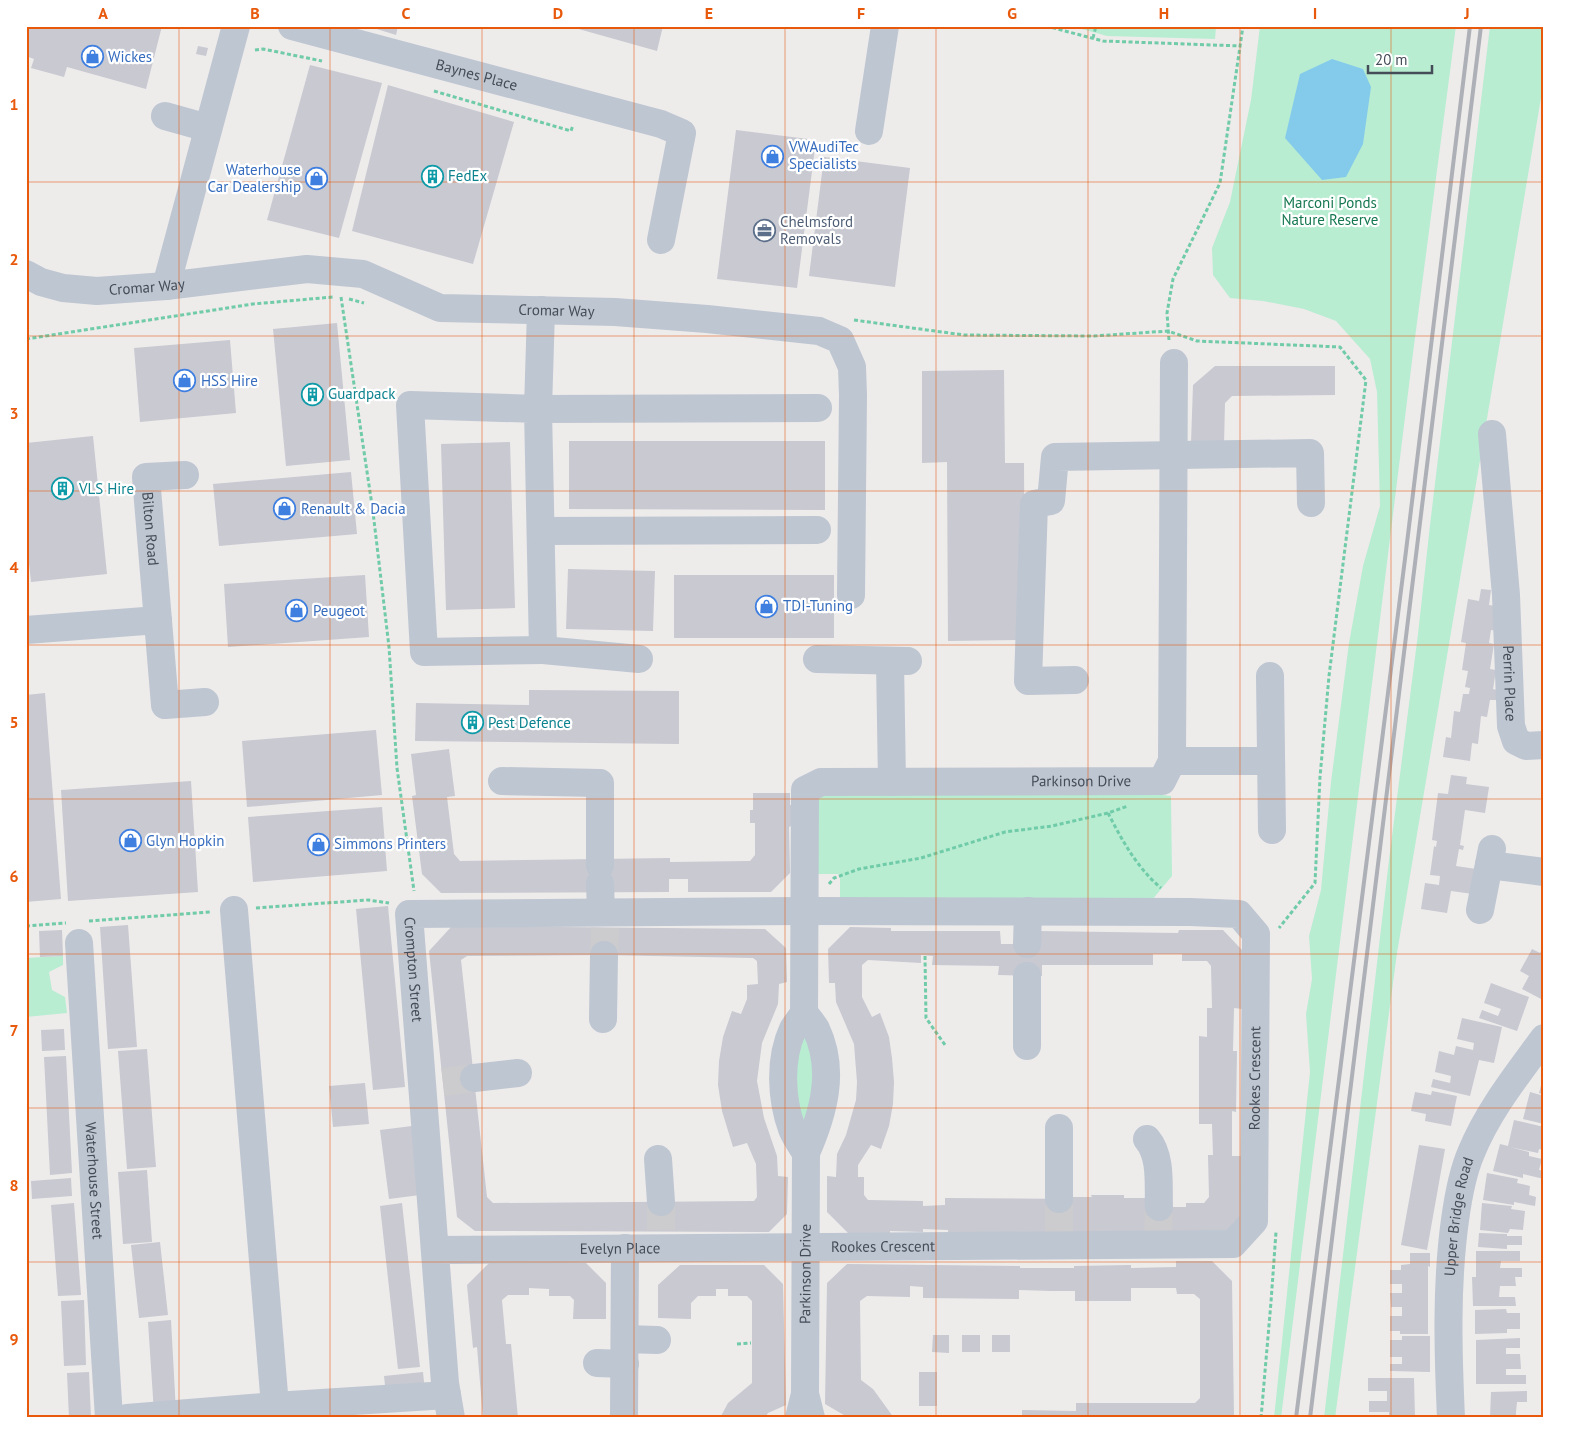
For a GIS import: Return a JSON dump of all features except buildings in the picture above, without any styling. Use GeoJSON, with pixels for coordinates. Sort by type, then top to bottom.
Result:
{"type":"FeatureCollection","features":[{"type":"Feature","properties":{"kind":"street"},"geometry":{"type":"LineString","coordinates":[[166,286],[236,26]]}},
{"type":"Feature","properties":{"kind":"street","name":"Baynes Place"},"geometry":{"type":"LineString","coordinates":[[292,26],[661,124],[682,133],[661,240]]}},
{"type":"Feature","properties":{"kind":"street"},"geometry":{"type":"LineString","coordinates":[[869,131],[885,26]]}},
{"type":"Feature","properties":{"kind":"street"},"geometry":{"type":"LineString","coordinates":[[165,116],[208,128]]}},
{"type":"Feature","properties":{"kind":"street","name":"Cromar Way"},"geometry":{"type":"LineString","coordinates":[[26,274],[41,282],[63,288],[97,291],[166,286],[306,269],[363,274],[440,308],[614,312],[819,330],[840,340],[852,367],[851,595]]}},
{"type":"Feature","properties":{"kind":"street"},"geometry":{"type":"LineString","coordinates":[[541,310],[538,408],[543,650]]}},
{"type":"Feature","properties":{"kind":"street"},"geometry":{"type":"LineString","coordinates":[[1174,363],[1172,761],[1271,761]]}},
{"type":"Feature","properties":{"kind":"street"},"geometry":{"type":"LineString","coordinates":[[639,659],[543,650],[424,652],[410,405],[538,408],[818,408]]}},
{"type":"Feature","properties":{"kind":"street","name":"Perrin Place"},"geometry":{"type":"LineString","coordinates":[[1492,434],[1506,595],[1511,726],[1516,741],[1526,746],[1544,745]]}},
{"type":"Feature","properties":{"kind":"street"},"geometry":{"type":"LineString","coordinates":[[1075,680],[1028,681],[1034,504],[1051,501],[1054,457],[1310,454],[1311,503]]}},
{"type":"Feature","properties":{"kind":"street","name":"Bilton Road"},"geometry":{"type":"LineString","coordinates":[[185,475],[146,477],[165,705],[205,702]]}},
{"type":"Feature","properties":{"kind":"street"},"geometry":{"type":"LineString","coordinates":[[541,531],[817,530]]}},
{"type":"Feature","properties":{"kind":"street"},"geometry":{"type":"LineString","coordinates":[[26,630],[158,620]]}},
{"type":"Feature","properties":{"kind":"street"},"geometry":{"type":"LineString","coordinates":[[817,659],[899,661],[892,782]]}},
{"type":"Feature","properties":{"kind":"street"},"geometry":{"type":"LineString","coordinates":[[1270,676],[1272,830]]}},
{"type":"Feature","properties":{"kind":"street","name":"Parkinson Drive"},"geometry":{"type":"LineString","coordinates":[[805,1410],[804,1248],[806,1153],[817,1128],[823,1105],[826,1079],[823,1052],[816,1028],[804,1013],[805,790],[821,782],[1162,781],[1172,761]]}},
{"type":"Feature","properties":{"kind":"street"},"geometry":{"type":"LineString","coordinates":[[502,781],[600,783],[600,875],[604,917]]}},
{"type":"Feature","properties":{"kind":"street"},"geometry":{"type":"LineString","coordinates":[[1480,910],[1491,857],[1544,872]]}},
{"type":"Feature","properties":{"kind":"street"},"geometry":{"type":"LineString","coordinates":[[234,910],[275,1406]]}},
{"type":"Feature","properties":{"kind":"street","name":"Crompton Street"},"geometry":{"type":"LineString","coordinates":[[449,1407],[435,1250],[433,1083],[409,914],[604,917],[805,911]]}},
{"type":"Feature","properties":{"kind":"street","name":"Rookes Crescent"},"geometry":{"type":"LineString","coordinates":[[804,1248],[1059,1239],[1159,1228],[1233,1244],[1254,1221],[1256,934],[1239,914],[1190,912],[805,911]]}},
{"type":"Feature","properties":{"kind":"street"},"geometry":{"type":"LineString","coordinates":[[1027,944],[1028,911]]}},
{"type":"Feature","properties":{"kind":"street","name":"Waterhouse Street"},"geometry":{"type":"LineString","coordinates":[[79,943],[109,1418]]}},
{"type":"Feature","properties":{"kind":"street"},"geometry":{"type":"LineString","coordinates":[[603,1019],[604,955]]}},
{"type":"Feature","properties":{"kind":"street"},"geometry":{"type":"LineString","coordinates":[[1027,976],[1027,1046]]}},
{"type":"Feature","properties":{"kind":"street"},"geometry":{"type":"LineString","coordinates":[[804,1013],[793,1029],[786,1052],[784,1079],[785,1104],[790,1121],[806,1153]]}},
{"type":"Feature","properties":{"kind":"street","name":"Upper Bridge Road"},"geometry":{"type":"LineString","coordinates":[[1451,1418],[1449,1286],[1458,1197],[1469,1156],[1479,1134],[1497,1104],[1544,1038]]}},
{"type":"Feature","properties":{"kind":"street"},"geometry":{"type":"LineString","coordinates":[[474,1078],[518,1073]]}},
{"type":"Feature","properties":{"kind":"street"},"geometry":{"type":"LineString","coordinates":[[1059,1128],[1059,1199]]}},
{"type":"Feature","properties":{"kind":"street"},"geometry":{"type":"LineString","coordinates":[[1147,1139],[1154,1147],[1157,1165],[1159,1228]]}},
{"type":"Feature","properties":{"kind":"street"},"geometry":{"type":"LineString","coordinates":[[658,1159],[661,1202]]}},
{"type":"Feature","properties":{"kind":"street","name":"Evelyn Place"},"geometry":{"type":"LineString","coordinates":[[435,1250],[625,1248],[662,1240],[804,1248]]}},
{"type":"Feature","properties":{"kind":"street"},"geometry":{"type":"LineString","coordinates":[[624,1418],[625,1248]]}},
{"type":"Feature","properties":{"kind":"street"},"geometry":{"type":"LineString","coordinates":[[597,1363],[657,1340]]}},
{"type":"Feature","properties":{"kind":"street"},"geometry":{"type":"LineString","coordinates":[[127,1418],[243,1413],[275,1406],[449,1407]]}},
{"type":"Feature","properties":{"kind":"path"},"geometry":{"type":"LineString","coordinates":[[1046,26],[1103,40],[1241,46]]}},
{"type":"Feature","properties":{"kind":"path"},"geometry":{"type":"LineString","coordinates":[[1094,38],[1096,26]]}},
{"type":"Feature","properties":{"kind":"path"},"geometry":{"type":"LineString","coordinates":[[1244,26],[1220,183],[1174,278],[1167,313],[1168,332],[1197,341],[1340,347],[1366,380],[1329,676],[1320,777],[1315,883],[1280,927],[1279,937]]}},
{"type":"Feature","properties":{"kind":"path"},"geometry":{"type":"LineString","coordinates":[[252,52],[262,49],[325,62]]}},
{"type":"Feature","properties":{"kind":"path"},"geometry":{"type":"LineString","coordinates":[[425,89],[571,131],[580,103]]}},
{"type":"Feature","properties":{"kind":"path"},"geometry":{"type":"LineString","coordinates":[[26,339],[253,304],[341,297],[373,512],[389,647],[397,768],[416,914]]}},
{"type":"Feature","properties":{"kind":"path"},"geometry":{"type":"LineString","coordinates":[[805,911],[834,878],[859,869],[922,858],[1005,832],[1052,826],[1108,813],[1132,805]]}},
{"type":"Feature","properties":{"kind":"path"},"geometry":{"type":"LineString","coordinates":[[1108,813],[1126,846],[1148,877],[1190,912]]}},
{"type":"Feature","properties":{"kind":"path"},"geometry":{"type":"LineString","coordinates":[[925,956],[926,1018],[945,1045]]}},
{"type":"Feature","properties":{"kind":"path"},"geometry":{"type":"LineString","coordinates":[[1261,1418],[1272,1302],[1276,1224]]}},
{"type":"Feature","properties":{"kind":"path"},"geometry":{"type":"LineString","coordinates":[[737,1344],[751,1343]]}},
{"type":"Feature","properties":{"kind":"green space"},"geometry":{"type":"Polygon","coordinates":[[[1083,26],[1220,26],[1216,27],[1215,39],[1107,36],[1082,29],[1083,26]]]}},
{"type":"Feature","properties":{"kind":"green space","name":"Marconi Ponds Nature Reserve"},"geometry":{"type":"Polygon","coordinates":[[[1260,26],[1456,26],[1413,353],[1281,1418],[1274,1418],[1310,1072],[1306,1014],[1312,979],[1309,936],[1321,890],[1331,782],[1349,643],[1363,566],[1380,506],[1377,392],[1370,359],[1336,321],[1304,309],[1263,301],[1230,298],[1213,275],[1212,248],[1230,202],[1251,100],[1260,26]]]}},
{"type":"Feature","properties":{"kind":"green space"},"geometry":{"type":"Polygon","coordinates":[[[1490,26],[1544,26],[1544,80],[1397,953],[1335,1418],[1324,1418],[1389,860],[1418,634],[1490,26]]]}},
{"type":"Feature","properties":{"kind":"green space"},"geometry":{"type":"Polygon","coordinates":[[[826,790],[1128,791],[1171,796],[1172,876],[1152,900],[840,900],[840,874],[805,874],[807,810],[826,790]]]}},
{"type":"Feature","properties":{"kind":"green space"},"geometry":{"type":"Polygon","coordinates":[[[63,956],[63,965],[49,972],[52,990],[65,997],[67,1013],[26,1017],[26,958],[63,956]]]}},
{"type":"Feature","properties":{"kind":"green space"},"geometry":{"type":"Polygon","coordinates":[[[807,1031],[818,1080],[802,1130],[791,1064],[807,1031]]]}},
{"type":"Feature","properties":{"kind":"water"},"geometry":{"type":"Polygon","coordinates":[[[1332,59],[1363,69],[1371,87],[1363,144],[1346,177],[1322,180],[1285,138],[1300,74],[1332,59]]]}},
{"type":"Feature","properties":{"kind":"tunnel"},"geometry":{"type":"LineString","coordinates":[[604,955],[605,928]]}},
{"type":"Feature","properties":{"kind":"tunnel"},"geometry":{"type":"LineString","coordinates":[[443,1082],[474,1078]]}},
{"type":"Feature","properties":{"kind":"tunnel"},"geometry":{"type":"LineString","coordinates":[[1059,1199],[1059,1233]]}},
{"type":"Feature","properties":{"kind":"tunnel"},"geometry":{"type":"LineString","coordinates":[[661,1202],[661,1231]]}},
{"type":"Feature","properties":{"kind":"tunnel"},"geometry":{"type":"LineString","coordinates":[[1158,1233],[1159,1207]]}},
{"type":"Feature","properties":{"kind":"railway"},"geometry":{"type":"LineString","coordinates":[[1296,1418],[1406,551],[1470,26]]}},
{"type":"Feature","properties":{"kind":"railway"},"geometry":{"type":"LineString","coordinates":[[1310,1418],[1481,26]]}},
{"type":"Feature","properties":{"kind":"place","name":"Wickes"},"geometry":{"type":"Point","coordinates":[92,57]}},
{"type":"Feature","properties":{"kind":"place","name":"VWAudiTec Specialists"},"geometry":{"type":"Point","coordinates":[773,156]}},
{"type":"Feature","properties":{"kind":"place","name":"FedEx"},"geometry":{"type":"Point","coordinates":[432,176]}},
{"type":"Feature","properties":{"kind":"place","name":"Waterhouse Car Dealership"},"geometry":{"type":"Point","coordinates":[317,179]}},
{"type":"Feature","properties":{"kind":"place","name":"Chelmsford Removals"},"geometry":{"type":"Point","coordinates":[764,231]}},
{"type":"Feature","properties":{"kind":"place","name":"HSS Hire"},"geometry":{"type":"Point","coordinates":[185,381]}},
{"type":"Feature","properties":{"kind":"place","name":"Guardpack"},"geometry":{"type":"Point","coordinates":[312,394]}},
{"type":"Feature","properties":{"kind":"place","name":"VLS Hire"},"geometry":{"type":"Point","coordinates":[63,489]}},
{"type":"Feature","properties":{"kind":"place","name":"Renault & Dacia"},"geometry":{"type":"Point","coordinates":[285,509]}},
{"type":"Feature","properties":{"kind":"place","name":"TDI-Tuning"},"geometry":{"type":"Point","coordinates":[767,606]}},
{"type":"Feature","properties":{"kind":"place","name":"Peugeot"},"geometry":{"type":"Point","coordinates":[297,611]}},
{"type":"Feature","properties":{"kind":"place","name":"Pest Defence"},"geometry":{"type":"Point","coordinates":[472,723]}},
{"type":"Feature","properties":{"kind":"place","name":"Glyn Hopkin"},"geometry":{"type":"Point","coordinates":[130,841]}},
{"type":"Feature","properties":{"kind":"place","name":"Simmons Printers"},"geometry":{"type":"Point","coordinates":[318,844]}}]}
